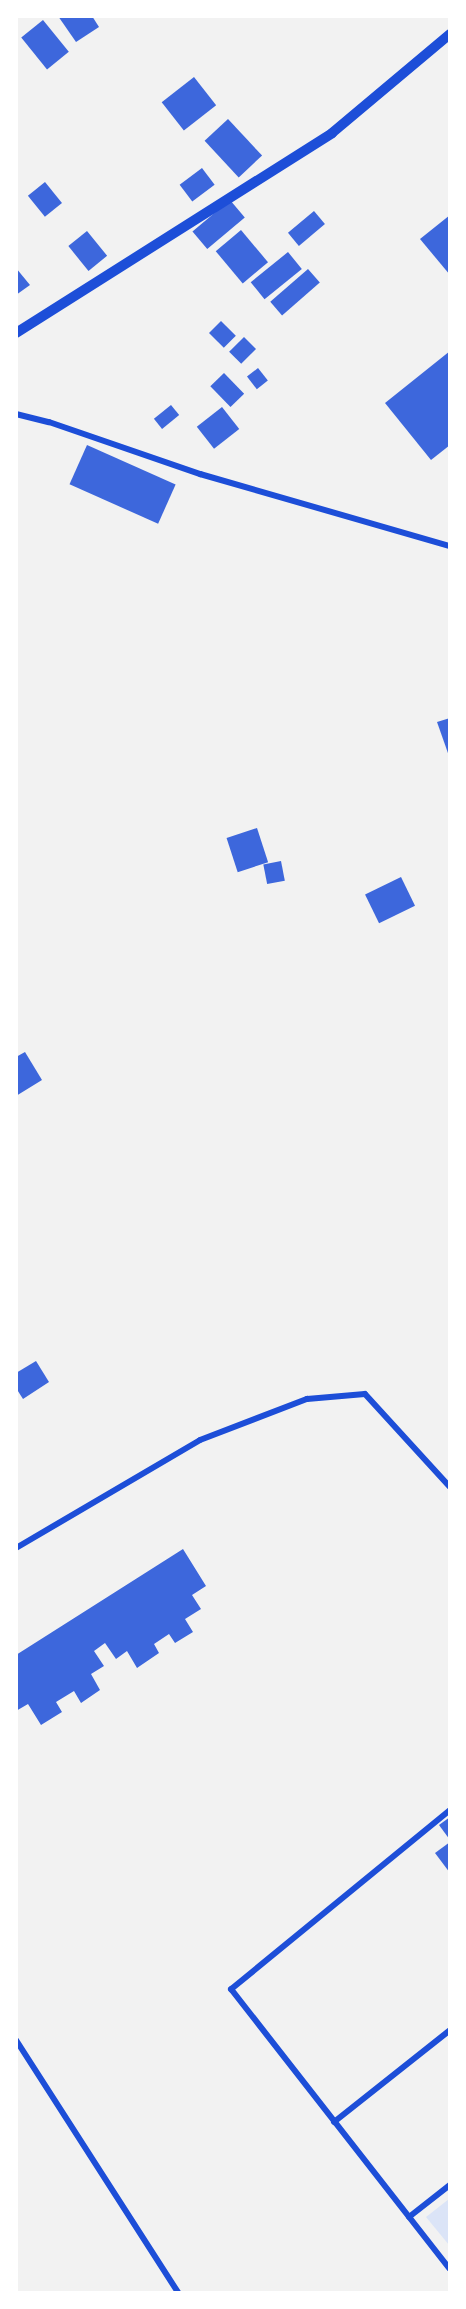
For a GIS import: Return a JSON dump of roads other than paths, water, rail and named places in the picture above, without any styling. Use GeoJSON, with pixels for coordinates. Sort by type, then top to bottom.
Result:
{"type":"FeatureCollection","features":[{"type":"Feature","properties":{"kind":"street"},"geometry":{"type":"LineString","coordinates":[[16,333],[332,134],[450,34]]}},
{"type":"Feature","properties":{"kind":"street"},"geometry":{"type":"LineString","coordinates":[[16,414],[49,422],[200,474],[450,546]]}},
{"type":"Feature","properties":{"kind":"street"},"geometry":{"type":"LineString","coordinates":[[16,1548],[200,1440],[307,1399],[365,1394],[450,1487]]}},
{"type":"Feature","properties":{"kind":"street"},"geometry":{"type":"LineString","coordinates":[[450,1810],[231,1989],[450,2269]]}},
{"type":"Feature","properties":{"kind":"street"},"geometry":{"type":"LineString","coordinates":[[334,2122],[450,2030]]}},
{"type":"Feature","properties":{"kind":"street"},"geometry":{"type":"LineString","coordinates":[[16,2040],[178,2292]]}},
{"type":"Feature","properties":{"kind":"street"},"geometry":{"type":"LineString","coordinates":[[409,2217],[450,2185]]}}]}
